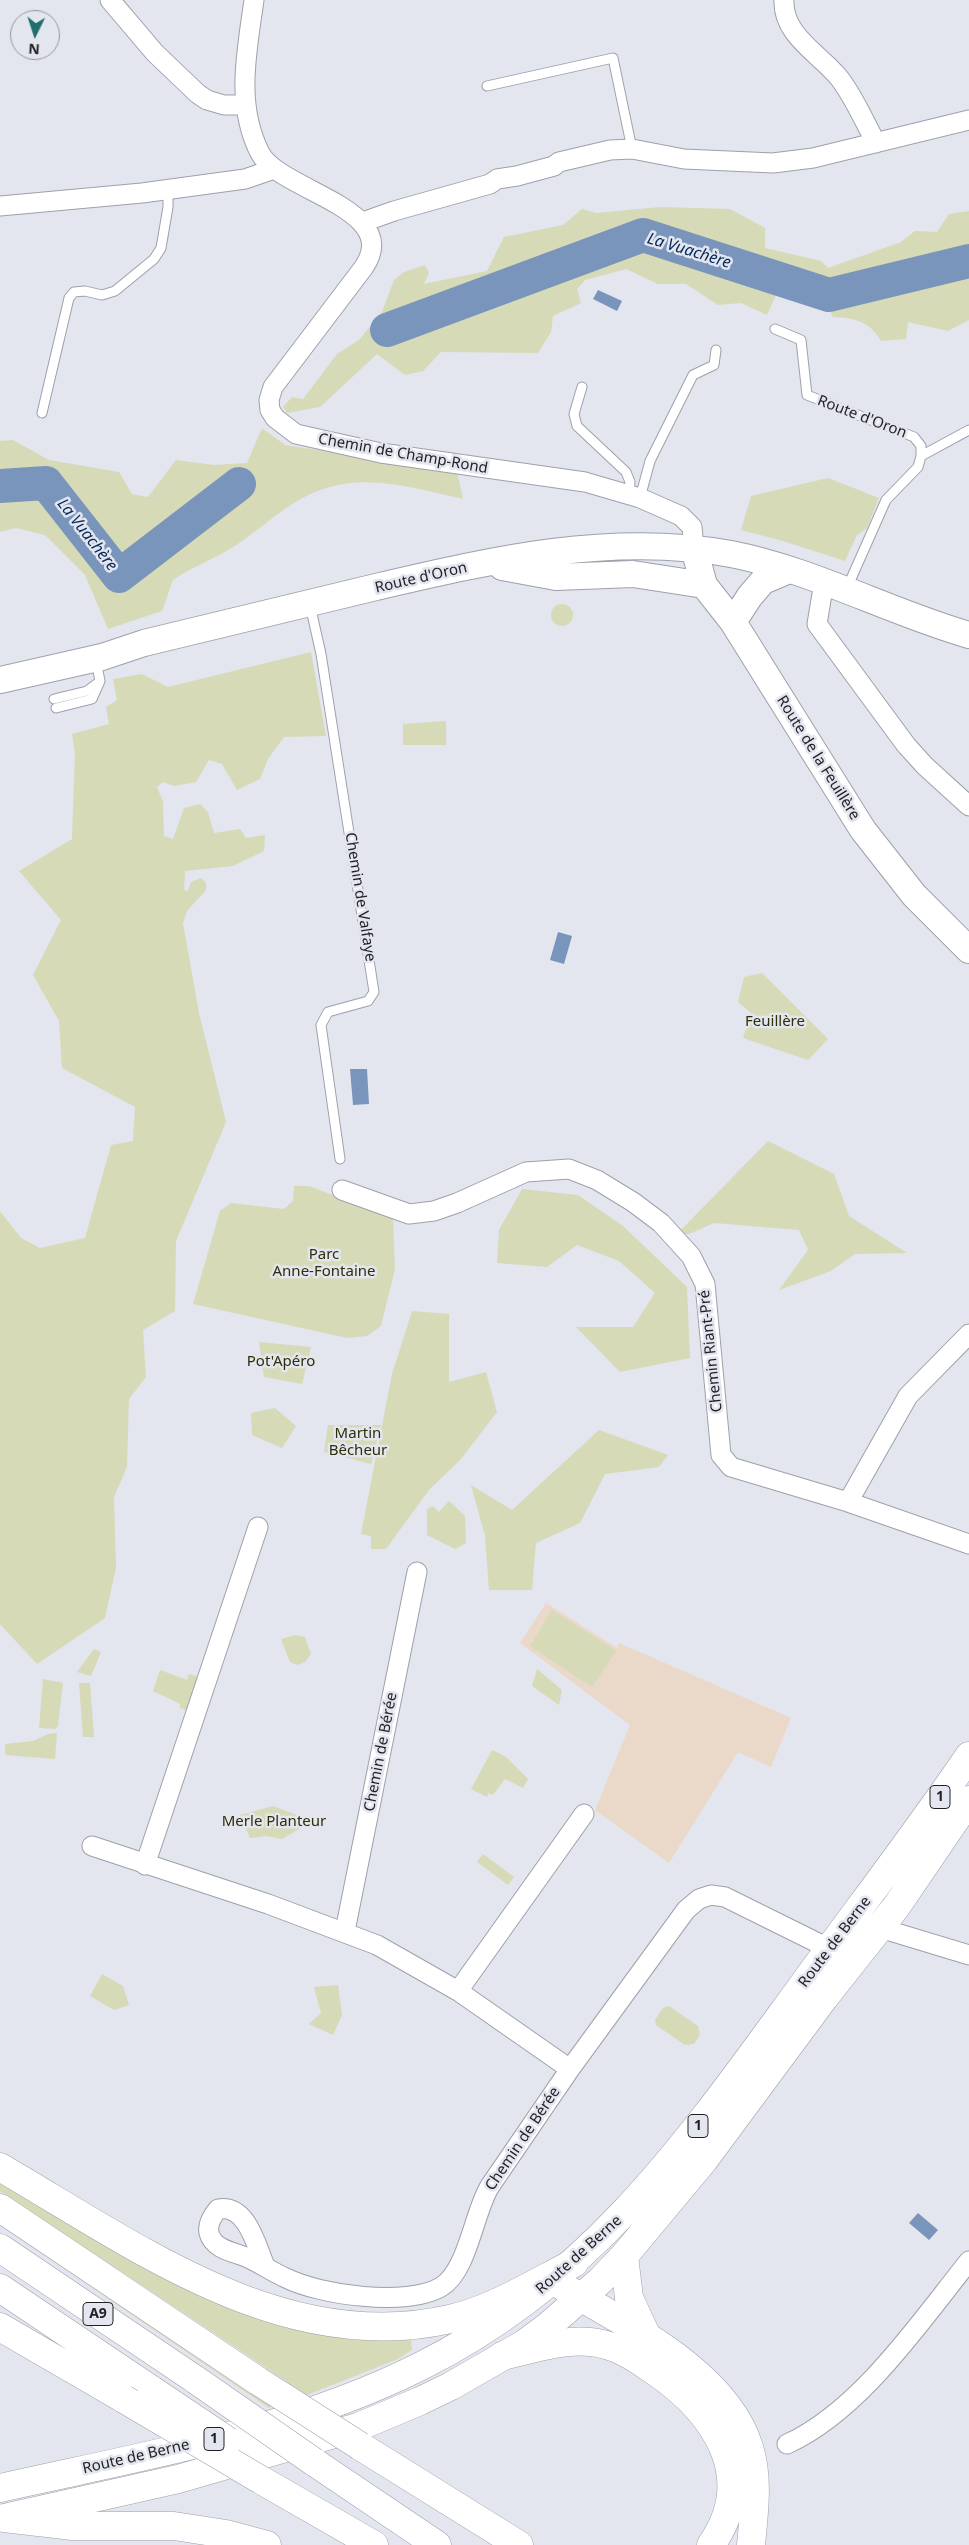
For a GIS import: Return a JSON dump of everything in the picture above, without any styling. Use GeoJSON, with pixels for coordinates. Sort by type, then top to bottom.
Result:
{"type":"FeatureCollection","features":[{"type":"Feature","properties":{"kind":"main road","name":"Route d'Oron"},"geometry":{"type":"LineString","coordinates":[[0,680],[98,670],[144,644],[309,603],[484,564],[596,547],[627,545],[694,548],[744,557],[789,570],[969,635]]}},
{"type":"Feature","properties":{"kind":"main road","name":"Route de la Feuillère"},"geometry":{"type":"LineString","coordinates":[[694,548],[704,585],[733,622],[863,830],[914,895],[969,950]]}},
{"type":"Feature","properties":{"kind":"main road"},"geometry":{"type":"LineString","coordinates":[[484,564],[556,577],[633,574],[704,585]]}},
{"type":"Feature","properties":{"kind":"main road"},"geometry":{"type":"LineString","coordinates":[[733,622],[750,596],[763,581],[789,570]]}},
{"type":"Feature","properties":{"kind":"main road","name":"Route de Berne"},"geometry":{"type":"LineString","coordinates":[[1,2521],[178,2479],[358,2427],[420,2402],[502,2356],[547,2327],[624,2256],[704,2160],[841,1954],[852,1919],[969,1756]]}},
{"type":"Feature","properties":{"kind":"main road","name":"Route de Berne"},"geometry":{"type":"LineString","coordinates":[[0,2488],[232,2435],[292,2419],[357,2396],[420,2367],[465,2343],[518,2309],[574,2263],[630,2208],[841,1954],[879,1928],[969,1800]]}},
{"type":"Feature","properties":{"kind":"main road"},"geometry":{"type":"LineString","coordinates":[[0,2167],[193,2277],[253,2303],[312,2320],[373,2326],[428,2323],[451,2318],[499,2301],[574,2263]]}},
{"type":"Feature","properties":{"kind":"main road"},"geometry":{"type":"LineString","coordinates":[[0,2208],[258,2381],[519,2545]]}},
{"type":"Feature","properties":{"kind":"main road","name":"A9"},"geometry":{"type":"LineString","coordinates":[[0,2248],[437,2545]]}},
{"type":"Feature","properties":{"kind":"main road"},"geometry":{"type":"LineString","coordinates":[[624,2256],[629,2298],[648,2339]]}},
{"type":"Feature","properties":{"kind":"main road"},"geometry":{"type":"LineString","coordinates":[[554,2281],[648,2339],[701,2378],[722,2400],[741,2428],[749,2448],[755,2483],[752,2545]]}},
{"type":"Feature","properties":{"kind":"main road","name":"A9"},"geometry":{"type":"LineString","coordinates":[[0,2288],[152,2390],[270,2477],[375,2545]]}},
{"type":"Feature","properties":{"kind":"main road"},"geometry":{"type":"LineString","coordinates":[[0,2327],[124,2399],[270,2477]]}},
{"type":"Feature","properties":{"kind":"main road"},"geometry":{"type":"LineString","coordinates":[[502,2356],[576,2340],[607,2345],[642,2362],[686,2396],[700,2410],[719,2437],[731,2474],[730,2503],[726,2518],[711,2545]]}},
{"type":"Feature","properties":{"kind":"main road"},"geometry":{"type":"LineString","coordinates":[[1,2521],[73,2526],[174,2526],[226,2534],[268,2545]]}},
{"type":"Feature","properties":{"kind":"street"},"geometry":{"type":"LineString","coordinates":[[110,0],[155,53],[198,94],[207,100],[224,105],[244,105]]}},
{"type":"Feature","properties":{"kind":"street"},"geometry":{"type":"LineString","coordinates":[[254,0],[244,105],[261,155],[274,169],[300,182],[362,222],[394,210],[490,184],[497,179],[517,176],[568,160],[610,150],[632,149],[684,159],[773,163],[813,158],[969,120]]}},
{"type":"Feature","properties":{"kind":"street"},"geometry":{"type":"LineString","coordinates":[[784,0],[786,21],[839,78],[854,99],[876,142]]}},
{"type":"Feature","properties":{"kind":"street"},"geometry":{"type":"LineString","coordinates":[[0,206],[168,190],[245,179],[274,169]]}},
{"type":"Feature","properties":{"kind":"street","name":"Chemin de Champ-Rond"},"geometry":{"type":"LineString","coordinates":[[362,222],[370,233],[373,246],[371,257],[274,387],[269,400],[270,410],[275,418],[296,434],[315,439],[380,453],[585,482],[634,496],[686,520],[692,527],[694,548]]}},
{"type":"Feature","properties":{"kind":"street"},"geometry":{"type":"LineString","coordinates":[[834,587],[817,624],[906,745],[925,766],[969,806]]}},
{"type":"Feature","properties":{"kind":"street","name":"Chemin Riant-Pré"},"geometry":{"type":"LineString","coordinates":[[342,1190],[409,1214],[434,1211],[457,1203],[526,1172],[569,1169],[597,1180],[626,1197],[661,1223],[691,1256],[705,1284],[721,1455],[731,1467],[848,1502],[969,1544]]}},
{"type":"Feature","properties":{"kind":"street"},"geometry":{"type":"LineString","coordinates":[[848,1502],[908,1396],[969,1334]]}},
{"type":"Feature","properties":{"kind":"street"},"geometry":{"type":"LineString","coordinates":[[145,1865],[258,1527]]}},
{"type":"Feature","properties":{"kind":"street","name":"Chemin de Bérée"},"geometry":{"type":"LineString","coordinates":[[345,1931],[417,1572]]}},
{"type":"Feature","properties":{"kind":"street"},"geometry":{"type":"LineString","coordinates":[[458,1991],[584,1814]]}},
{"type":"Feature","properties":{"kind":"street"},"geometry":{"type":"LineString","coordinates":[[92,1846],[345,1931],[377,1945],[458,1991],[570,2069]]}},
{"type":"Feature","properties":{"kind":"street","name":"Chemin de Bérée"},"geometry":{"type":"LineString","coordinates":[[265,2266],[287,2279],[329,2292],[381,2298],[411,2295],[441,2286],[455,2272],[470,2240],[485,2194],[570,2069],[686,1910],[699,1899],[711,1895],[725,1897],[841,1954]]}},
{"type":"Feature","properties":{"kind":"street"},"geometry":{"type":"LineString","coordinates":[[852,1919],[969,1955]]}},
{"type":"Feature","properties":{"kind":"street"},"geometry":{"type":"LineString","coordinates":[[787,2444],[812,2430],[856,2396],[969,2261]]}},
{"type":"Feature","properties":{"kind":"lane"},"geometry":{"type":"LineString","coordinates":[[487,86],[613,58],[632,149]]}},
{"type":"Feature","properties":{"kind":"lane"},"geometry":{"type":"LineString","coordinates":[[42,413],[69,298],[74,292],[85,291],[102,295],[115,291],[154,259],[161,248],[168,207],[168,190]]}},
{"type":"Feature","properties":{"kind":"lane","name":"Route d'Oron"},"geometry":{"type":"LineString","coordinates":[[775,329],[801,340],[807,395],[914,437],[921,446],[922,456]]}},
{"type":"Feature","properties":{"kind":"lane"},"geometry":{"type":"LineString","coordinates":[[634,496],[692,375],[714,365],[716,350]]}},
{"type":"Feature","properties":{"kind":"lane"},"geometry":{"type":"LineString","coordinates":[[582,387],[574,414],[577,426],[626,472],[634,496]]}},
{"type":"Feature","properties":{"kind":"lane"},"geometry":{"type":"LineString","coordinates":[[834,587],[886,500],[918,466],[922,456],[969,430]]}},
{"type":"Feature","properties":{"kind":"lane","name":"Chemin de Valfaye"},"geometry":{"type":"LineString","coordinates":[[309,603],[321,654],[374,992],[368,1001],[328,1012],[321,1024],[340,1159]]}},
{"type":"Feature","properties":{"kind":"lane"},"geometry":{"type":"LineString","coordinates":[[55,703],[92,699],[98,670]]}},
{"type":"Feature","properties":{"kind":"shaded area"},"geometry":{"type":"Polygon","coordinates":[[[546,1603],[617,1648],[619,1643],[791,1718],[771,1767],[738,1752],[669,1863],[595,1810],[630,1725],[520,1643],[546,1603]]]}},
{"type":"Feature","properties":{"kind":"green space"},"geometry":{"type":"Polygon","coordinates":[[[660,207],[730,209],[765,228],[765,248],[821,261],[828,268],[901,242],[915,231],[937,232],[949,214],[969,211],[969,320],[948,331],[908,322],[906,339],[881,341],[872,329],[861,322],[848,318],[833,317],[824,298],[781,284],[767,315],[741,303],[718,305],[686,284],[658,284],[626,269],[585,280],[577,289],[581,303],[553,316],[551,332],[538,353],[441,352],[423,371],[405,375],[377,354],[320,407],[287,413],[283,407],[292,397],[303,399],[337,354],[359,340],[382,312],[394,280],[404,272],[425,265],[429,273],[424,284],[487,271],[504,237],[563,225],[582,209],[596,213],[660,207]]]}},
{"type":"Feature","properties":{"kind":"green space"},"geometry":{"type":"Polygon","coordinates":[[[262,428],[285,445],[457,471],[463,499],[416,488],[372,482],[350,483],[329,487],[307,496],[278,514],[233,547],[173,580],[162,611],[108,629],[85,575],[45,535],[16,528],[0,532],[0,441],[13,440],[49,460],[119,472],[132,494],[148,497],[176,460],[214,465],[247,463],[262,428]]]}},
{"type":"Feature","properties":{"kind":"green space"},"geometry":{"type":"Polygon","coordinates":[[[828,478],[879,498],[867,528],[857,535],[845,561],[741,530],[751,496],[828,478]]]}},
{"type":"Feature","properties":{"kind":"green space"},"geometry":{"type":"Polygon","coordinates":[[[562,604],[570,607],[573,615],[570,623],[562,626],[554,623],[551,615],[554,607],[562,604]]]}},
{"type":"Feature","properties":{"kind":"green space"},"geometry":{"type":"Polygon","coordinates":[[[311,652],[326,736],[284,737],[268,759],[260,779],[237,790],[222,764],[209,760],[196,782],[174,786],[163,782],[157,787],[163,802],[164,836],[173,839],[184,808],[200,804],[208,812],[214,833],[240,829],[246,838],[265,835],[264,851],[233,866],[185,871],[184,890],[188,891],[191,882],[201,878],[206,883],[206,890],[187,911],[183,923],[199,1013],[226,1122],[176,1241],[175,1311],[143,1330],[146,1377],[129,1399],[127,1467],[114,1497],[116,1568],[105,1618],[37,1664],[0,1624],[0,1211],[21,1238],[40,1248],[85,1238],[111,1145],[133,1141],[135,1107],[62,1068],[59,1021],[33,975],[61,920],[19,871],[72,839],[75,753],[72,734],[109,724],[106,707],[117,700],[113,679],[142,674],[168,687],[311,652]]]}},
{"type":"Feature","properties":{"kind":"green space"},"geometry":{"type":"Polygon","coordinates":[[[446,721],[446,745],[403,745],[403,724],[446,721]]]}},
{"type":"Feature","properties":{"kind":"green space","name":"Feuillère"},"geometry":{"type":"Polygon","coordinates":[[[762,973],[828,1039],[808,1060],[743,1038],[751,1013],[738,1002],[744,977],[762,973]]]}},
{"type":"Feature","properties":{"kind":"green space"},"geometry":{"type":"Polygon","coordinates":[[[768,1141],[834,1174],[849,1216],[907,1253],[855,1254],[831,1271],[779,1290],[808,1250],[799,1230],[714,1223],[689,1234],[677,1234],[768,1141]]]}},
{"type":"Feature","properties":{"kind":"green space","name":"Parc Anne-Fontaine"},"geometry":{"type":"Polygon","coordinates":[[[294,1186],[309,1186],[393,1218],[395,1269],[381,1326],[367,1336],[347,1338],[193,1304],[220,1211],[231,1203],[284,1209],[293,1201],[294,1186]]]}},
{"type":"Feature","properties":{"kind":"green space"},"geometry":{"type":"Polygon","coordinates":[[[522,1189],[578,1195],[623,1226],[687,1287],[690,1358],[620,1372],[576,1327],[633,1327],[655,1293],[619,1261],[577,1245],[547,1267],[497,1263],[499,1230],[522,1189]]]}},
{"type":"Feature","properties":{"kind":"green space"},"geometry":{"type":"Polygon","coordinates":[[[412,1311],[449,1314],[449,1382],[486,1372],[497,1412],[461,1459],[429,1490],[386,1549],[371,1549],[371,1536],[361,1534],[392,1374],[412,1311]]]}},
{"type":"Feature","properties":{"kind":"green space","name":"Pot'Apéro"},"geometry":{"type":"Polygon","coordinates":[[[259,1342],[311,1347],[302,1384],[264,1377],[259,1342]]]}},
{"type":"Feature","properties":{"kind":"green space"},"geometry":{"type":"Polygon","coordinates":[[[275,1408],[296,1426],[282,1448],[252,1435],[251,1413],[275,1408]]]}},
{"type":"Feature","properties":{"kind":"green space","name":"Martin Bêcheur"},"geometry":{"type":"Polygon","coordinates":[[[328,1425],[381,1425],[371,1464],[324,1452],[328,1425]]]}},
{"type":"Feature","properties":{"kind":"green space"},"geometry":{"type":"Polygon","coordinates":[[[599,1430],[668,1455],[659,1467],[605,1474],[580,1523],[536,1543],[532,1590],[489,1590],[485,1536],[471,1485],[512,1510],[599,1430]]]}},
{"type":"Feature","properties":{"kind":"green space"},"geometry":{"type":"Polygon","coordinates":[[[449,1501],[465,1516],[466,1543],[455,1549],[427,1535],[427,1509],[433,1506],[439,1512],[449,1501]]]}},
{"type":"Feature","properties":{"kind":"green space"},"geometry":{"type":"Polygon","coordinates":[[[552,1610],[616,1651],[592,1687],[530,1646],[552,1610]]]}},
{"type":"Feature","properties":{"kind":"green space"},"geometry":{"type":"Polygon","coordinates":[[[295,1635],[305,1637],[311,1654],[305,1662],[297,1665],[290,1662],[281,1639],[295,1635]]]}},
{"type":"Feature","properties":{"kind":"green space"},"geometry":{"type":"Polygon","coordinates":[[[94,1649],[101,1652],[91,1676],[77,1672],[94,1649]]]}},
{"type":"Feature","properties":{"kind":"green space"},"geometry":{"type":"Polygon","coordinates":[[[537,1669],[562,1690],[559,1705],[532,1686],[537,1669]]]}},
{"type":"Feature","properties":{"kind":"green space"},"geometry":{"type":"Polygon","coordinates":[[[160,1670],[187,1680],[189,1674],[200,1677],[190,1711],[180,1708],[180,1704],[153,1691],[160,1670]]]}},
{"type":"Feature","properties":{"kind":"green space"},"geometry":{"type":"Polygon","coordinates":[[[43,1679],[63,1683],[58,1726],[55,1729],[39,1728],[43,1679]]]}},
{"type":"Feature","properties":{"kind":"green space"},"geometry":{"type":"Polygon","coordinates":[[[79,1683],[90,1683],[94,1737],[83,1737],[79,1683]]]}},
{"type":"Feature","properties":{"kind":"green space"},"geometry":{"type":"Polygon","coordinates":[[[57,1733],[55,1759],[5,1755],[5,1744],[33,1741],[48,1734],[57,1733]]]}},
{"type":"Feature","properties":{"kind":"green space"},"geometry":{"type":"Polygon","coordinates":[[[492,1750],[506,1757],[528,1779],[523,1788],[505,1779],[493,1795],[488,1793],[487,1797],[471,1789],[492,1750]]]}},
{"type":"Feature","properties":{"kind":"green space","name":"Merle Planteur"},"geometry":{"type":"Polygon","coordinates":[[[273,1806],[305,1818],[304,1826],[282,1839],[267,1836],[250,1838],[240,1815],[273,1806]]]}},
{"type":"Feature","properties":{"kind":"green space"},"geometry":{"type":"Polygon","coordinates":[[[483,1854],[514,1877],[508,1885],[477,1862],[483,1854]]]}},
{"type":"Feature","properties":{"kind":"green space"},"geometry":{"type":"Polygon","coordinates":[[[102,1974],[123,1986],[129,2005],[114,2010],[90,1996],[102,1974]]]}},
{"type":"Feature","properties":{"kind":"green space"},"geometry":{"type":"Polygon","coordinates":[[[338,1985],[342,2015],[333,2035],[309,2024],[321,2013],[314,1987],[338,1985]]]}},
{"type":"Feature","properties":{"kind":"green space"},"geometry":{"type":"Polygon","coordinates":[[[669,2006],[698,2026],[700,2035],[694,2044],[685,2045],[656,2025],[655,2020],[663,2008],[669,2006]]]}},
{"type":"Feature","properties":{"kind":"green space"},"geometry":{"type":"Polygon","coordinates":[[[0,2176],[198,2286],[410,2332],[412,2350],[398,2359],[307,2395],[0,2191],[0,2176]]]}},
{"type":"Feature","properties":{"kind":"green space"},"geometry":{"type":"Polygon","coordinates":[[[0,2215],[276,2401],[269,2408],[0,2225],[0,2215]]]}},
{"type":"Feature","properties":{"kind":"water"},"geometry":{"type":"Polygon","coordinates":[[[598,290],[622,301],[617,311],[593,299],[598,290]]]}},
{"type":"Feature","properties":{"kind":"water"},"geometry":{"type":"Polygon","coordinates":[[[558,932],[572,936],[564,964],[550,960],[558,932]]]}},
{"type":"Feature","properties":{"kind":"water"},"geometry":{"type":"Polygon","coordinates":[[[350,1069],[367,1069],[369,1104],[353,1105],[350,1069]]]}},
{"type":"Feature","properties":{"kind":"water"},"geometry":{"type":"Polygon","coordinates":[[[918,2213],[938,2230],[929,2240],[909,2223],[918,2213]]]}},
{"type":"Feature","properties":{"kind":"waterway","name":"La Vuachère"},"geometry":{"type":"LineString","coordinates":[[387,330],[643,235],[829,295],[969,261]]}},
{"type":"Feature","properties":{"kind":"waterway","name":"La Vuachère"},"geometry":{"type":"LineString","coordinates":[[0,486],[46,483],[119,576],[239,484]]}}]}
